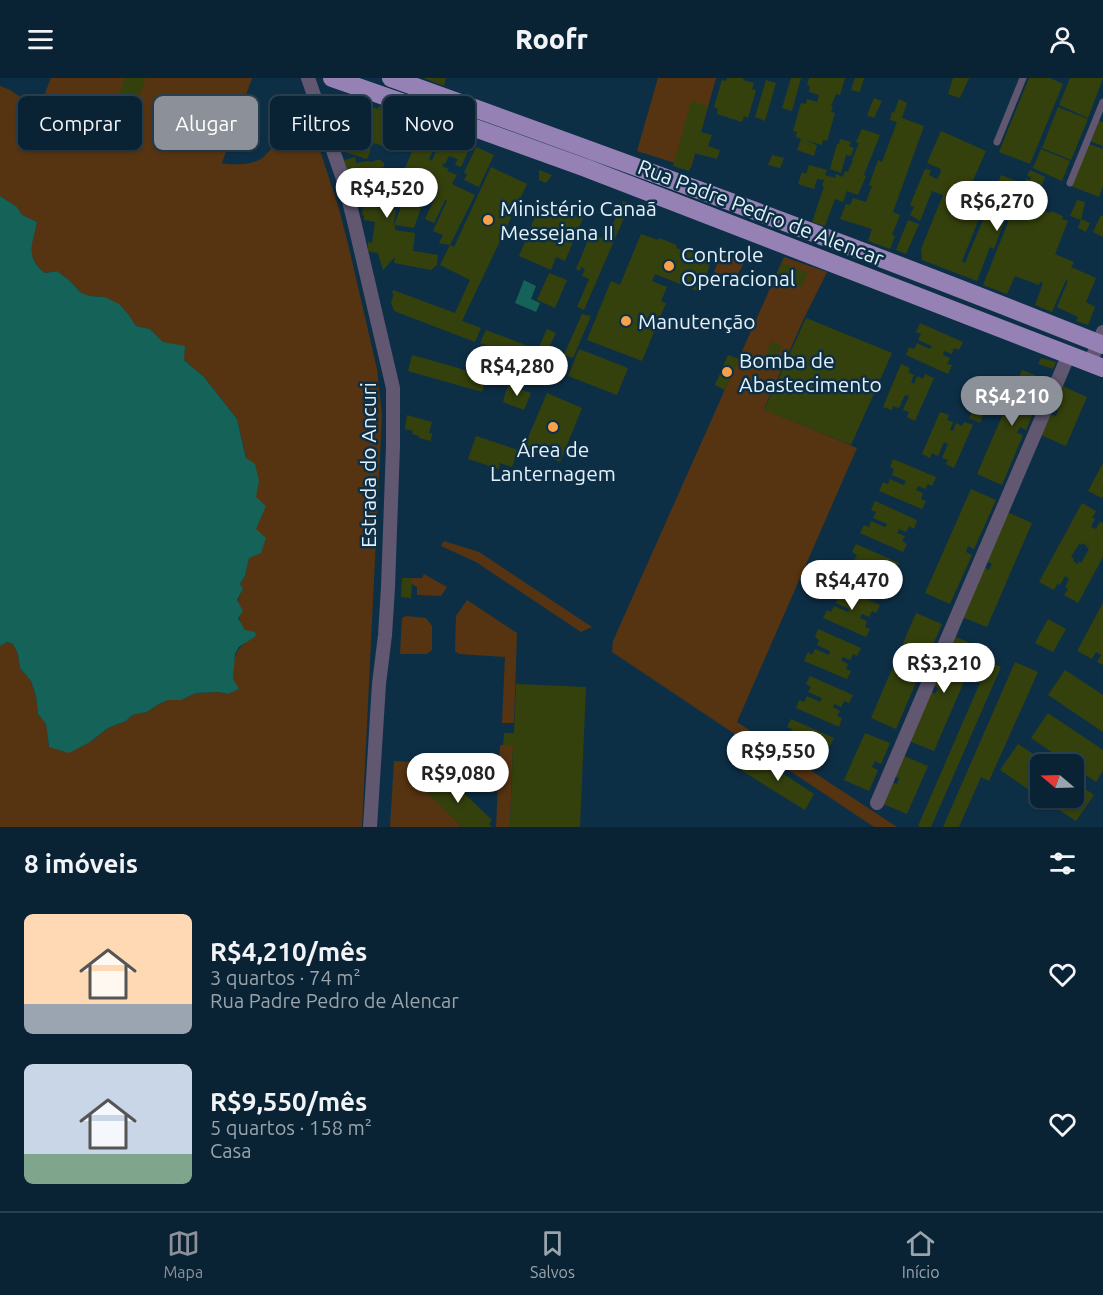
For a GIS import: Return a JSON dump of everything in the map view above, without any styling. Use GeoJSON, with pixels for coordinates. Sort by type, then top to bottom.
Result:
{"type":"FeatureCollection","features":[{"type":"Feature","properties":{"kind":"main road","name":"Rua Padre Pedro de Alencar"},"geometry":{"type":"LineString","coordinates":[[333,78],[565,160],[1097,365]]}},
{"type":"Feature","properties":{"kind":"main road","name":"Rua Padre Pedro de Alencar"},"geometry":{"type":"LineString","coordinates":[[391,78],[617,159],[1101,340]]}},
{"type":"Feature","properties":{"kind":"main road"},"geometry":{"type":"LineString","coordinates":[[754,233],[762,214]]}},
{"type":"Feature","properties":{"kind":"street","name":"Estrada do Ancuri"},"geometry":{"type":"LineString","coordinates":[[308,78],[344,182],[393,388],[388,587],[370,827]]}},
{"type":"Feature","properties":{"kind":"street"},"geometry":{"type":"LineString","coordinates":[[1097,365],[1101,340]]}},
{"type":"Feature","properties":{"kind":"street"},"geometry":{"type":"LineString","coordinates":[[877,802],[1069,354]]}},
{"type":"Feature","properties":{"kind":"lane"},"geometry":{"type":"LineString","coordinates":[[997,142],[1023,78]]}},
{"type":"Feature","properties":{"kind":"lane"},"geometry":{"type":"LineString","coordinates":[[1070,183],[1103,102]]}},
{"type":"Feature","properties":{"kind":"shaded area"},"geometry":{"type":"Polygon","coordinates":[[[51,78],[252,78],[246,96],[154,96],[154,150],[227,150],[222,163],[231,164],[257,161],[270,150],[320,150],[349,248],[377,369],[382,415],[362,827],[0,827],[0,646],[7,642],[13,644],[18,654],[20,668],[31,681],[36,696],[38,714],[46,724],[49,747],[90,742],[108,728],[126,721],[132,715],[147,712],[168,700],[181,700],[196,693],[228,694],[237,651],[245,643],[237,604],[243,589],[240,584],[245,576],[255,529],[256,498],[237,419],[204,377],[150,329],[136,326],[128,314],[105,297],[81,293],[57,271],[45,273],[38,267],[31,249],[37,222],[22,215],[17,207],[0,196],[0,86],[19,96],[18,150],[142,150],[142,96],[44,96],[51,78]]]}},
{"type":"Feature","properties":{"kind":"shaded area"},"geometry":{"type":"Polygon","coordinates":[[[658,78],[716,78],[691,168],[637,151],[658,78]]]}},
{"type":"Feature","properties":{"kind":"shaded area"},"geometry":{"type":"Polygon","coordinates":[[[0,196],[17,207],[22,215],[37,222],[32,255],[38,267],[45,273],[57,271],[81,293],[105,297],[119,304],[136,326],[150,329],[163,342],[185,346],[184,360],[204,377],[237,419],[246,458],[255,464],[259,481],[256,497],[266,506],[256,529],[266,538],[261,553],[249,558],[245,576],[240,584],[243,589],[237,600],[243,611],[238,618],[245,630],[255,632],[256,636],[239,647],[235,654],[233,679],[239,689],[228,694],[196,693],[181,700],[168,700],[147,712],[132,715],[126,721],[108,728],[90,742],[69,753],[49,747],[46,724],[38,714],[31,681],[20,668],[18,654],[13,644],[7,642],[0,646],[0,196]]]}},
{"type":"Feature","properties":{"kind":"shaded area"},"geometry":{"type":"Polygon","coordinates":[[[721,254],[744,263],[735,279],[714,272],[721,254]]]}},
{"type":"Feature","properties":{"kind":"shaded area"},"geometry":{"type":"Polygon","coordinates":[[[784,257],[827,272],[764,409],[857,448],[737,722],[897,827],[874,827],[612,652],[613,641],[784,257]]]}},
{"type":"Feature","properties":{"kind":"shaded area"},"geometry":{"type":"Polygon","coordinates":[[[524,280],[536,286],[531,299],[540,303],[536,312],[515,303],[524,280]]]}},
{"type":"Feature","properties":{"kind":"shaded area"},"geometry":{"type":"Polygon","coordinates":[[[444,541],[479,552],[592,627],[581,632],[476,562],[441,546],[444,541]]]}},
{"type":"Feature","properties":{"kind":"shaded area"},"geometry":{"type":"Polygon","coordinates":[[[424,574],[447,587],[441,596],[417,595],[417,587],[410,583],[411,578],[422,578],[424,574]]]}},
{"type":"Feature","properties":{"kind":"shaded area"},"geometry":{"type":"Polygon","coordinates":[[[467,600],[517,633],[514,723],[502,723],[505,657],[459,654],[455,651],[456,616],[467,600]]]}},
{"type":"Feature","properties":{"kind":"shaded area"},"geometry":{"type":"Polygon","coordinates":[[[406,616],[426,618],[432,626],[432,650],[427,654],[400,654],[402,618],[406,616]]]}},
{"type":"Feature","properties":{"kind":"shaded area"},"geometry":{"type":"Polygon","coordinates":[[[500,745],[513,745],[510,827],[496,827],[500,745]]]}},
{"type":"Feature","properties":{"kind":"shaded area"},"geometry":{"type":"Polygon","coordinates":[[[394,761],[412,762],[412,767],[495,771],[495,775],[442,772],[425,790],[460,827],[390,827],[394,761]]]}},
{"type":"Feature","properties":{"kind":"building"},"geometry":{"type":"Polygon","coordinates":[[[125,78],[146,78],[139,96],[118,96],[125,78]]]}},
{"type":"Feature","properties":{"kind":"building"},"geometry":{"type":"Polygon","coordinates":[[[423,78],[446,78],[444,86],[423,78]]]}},
{"type":"Feature","properties":{"kind":"building"},"geometry":{"type":"Polygon","coordinates":[[[727,78],[744,78],[743,80],[754,83],[752,89],[756,90],[748,118],[744,116],[742,122],[717,114],[718,109],[714,107],[722,80],[726,81],[727,78]]]}},
{"type":"Feature","properties":{"kind":"building"},"geometry":{"type":"Polygon","coordinates":[[[791,78],[801,78],[792,111],[782,108],[791,78]]]}},
{"type":"Feature","properties":{"kind":"building"},"geometry":{"type":"Polygon","coordinates":[[[809,78],[845,78],[840,95],[836,94],[831,106],[833,106],[831,112],[835,113],[827,141],[823,140],[822,145],[804,140],[817,145],[814,156],[797,150],[801,139],[796,137],[797,132],[793,131],[801,103],[806,104],[807,99],[817,102],[819,95],[809,92],[810,86],[807,85],[809,78]]]}},
{"type":"Feature","properties":{"kind":"building"},"geometry":{"type":"Polygon","coordinates":[[[855,78],[864,78],[860,92],[851,90],[855,78]]]}},
{"type":"Feature","properties":{"kind":"building"},"geometry":{"type":"Polygon","coordinates":[[[953,78],[969,78],[960,98],[948,94],[953,78]]]}},
{"type":"Feature","properties":{"kind":"building"},"geometry":{"type":"Polygon","coordinates":[[[1029,78],[1050,78],[1063,84],[1030,164],[999,152],[1029,78]]]}},
{"type":"Feature","properties":{"kind":"building"},"geometry":{"type":"Polygon","coordinates":[[[1070,78],[1103,78],[1088,118],[1059,105],[1070,78]]]}},
{"type":"Feature","properties":{"kind":"building"},"geometry":{"type":"Polygon","coordinates":[[[766,80],[776,83],[765,121],[755,117],[766,80]]]}},
{"type":"Feature","properties":{"kind":"building"},"geometry":{"type":"Polygon","coordinates":[[[874,98],[882,101],[874,118],[867,115],[874,98]]]}},
{"type":"Feature","properties":{"kind":"building"},"geometry":{"type":"Polygon","coordinates":[[[899,99],[907,103],[902,118],[924,126],[893,212],[900,215],[892,235],[895,236],[890,249],[868,241],[872,229],[840,219],[846,204],[850,205],[853,198],[866,202],[878,160],[882,162],[897,122],[890,120],[899,99]]]}},
{"type":"Feature","properties":{"kind":"building"},"geometry":{"type":"Polygon","coordinates":[[[691,101],[708,106],[700,132],[712,135],[708,146],[720,150],[717,159],[694,153],[689,171],[673,166],[691,101]]]}},
{"type":"Feature","properties":{"kind":"building"},"geometry":{"type":"Polygon","coordinates":[[[371,106],[378,109],[379,106],[383,108],[383,146],[374,143],[372,146],[371,106]]]}},
{"type":"Feature","properties":{"kind":"building"},"geometry":{"type":"Polygon","coordinates":[[[1058,107],[1088,119],[1071,160],[1042,148],[1058,107]]]}},
{"type":"Feature","properties":{"kind":"building"},"geometry":{"type":"Polygon","coordinates":[[[1098,120],[1103,122],[1103,146],[1090,141],[1098,120]]]}},
{"type":"Feature","properties":{"kind":"building"},"geometry":{"type":"Polygon","coordinates":[[[862,129],[880,135],[858,195],[847,191],[843,202],[835,199],[825,226],[812,222],[824,187],[822,186],[824,180],[817,179],[814,189],[798,184],[802,172],[806,174],[809,165],[827,170],[825,175],[835,178],[836,174],[843,177],[853,160],[859,143],[856,142],[862,129]]]}},
{"type":"Feature","properties":{"kind":"building"},"geometry":{"type":"Polygon","coordinates":[[[941,131],[986,151],[963,203],[982,211],[962,261],[965,263],[1001,175],[1024,184],[1026,179],[1032,181],[1029,188],[1039,192],[1031,210],[1050,213],[1051,211],[1068,221],[1055,254],[1074,262],[1071,267],[1096,278],[1086,302],[1095,307],[1088,325],[1076,321],[1078,317],[1057,307],[1068,281],[1066,280],[1052,312],[1035,305],[1043,283],[1040,282],[1039,285],[1015,276],[1007,294],[983,285],[1013,210],[1009,208],[994,249],[990,247],[977,281],[922,260],[921,249],[943,195],[932,191],[920,221],[910,215],[914,207],[910,205],[925,169],[931,170],[929,175],[937,179],[940,174],[941,169],[927,163],[941,131]]]}},
{"type":"Feature","properties":{"kind":"building"},"geometry":{"type":"Polygon","coordinates":[[[840,139],[851,142],[849,146],[854,148],[851,156],[846,155],[841,173],[830,169],[840,139]]]}},
{"type":"Feature","properties":{"kind":"building"},"geometry":{"type":"Polygon","coordinates":[[[1089,144],[1103,149],[1103,187],[1099,197],[1071,186],[1089,144]]]}},
{"type":"Feature","properties":{"kind":"building"},"geometry":{"type":"Polygon","coordinates":[[[476,147],[494,155],[479,187],[464,180],[467,174],[464,173],[476,147]]]}},
{"type":"Feature","properties":{"kind":"building"},"geometry":{"type":"Polygon","coordinates":[[[1041,149],[1070,161],[1062,181],[1033,168],[1041,149]]]}},
{"type":"Feature","properties":{"kind":"building"},"geometry":{"type":"Polygon","coordinates":[[[342,150],[371,150],[367,159],[342,150]]]}},
{"type":"Feature","properties":{"kind":"building"},"geometry":{"type":"Polygon","coordinates":[[[413,150],[433,150],[429,159],[432,161],[436,150],[469,150],[461,167],[455,165],[458,159],[449,156],[442,166],[457,175],[452,184],[475,195],[450,245],[439,243],[443,235],[433,231],[447,201],[445,200],[434,223],[425,219],[439,189],[433,185],[426,197],[416,190],[415,184],[401,178],[413,150]]]}},
{"type":"Feature","properties":{"kind":"building"},"geometry":{"type":"Polygon","coordinates":[[[772,155],[784,158],[780,168],[768,165],[772,155]]]}},
{"type":"Feature","properties":{"kind":"building"},"geometry":{"type":"Polygon","coordinates":[[[355,157],[356,163],[380,160],[384,163],[384,167],[358,172],[359,176],[385,169],[389,189],[385,189],[388,202],[365,206],[396,210],[393,228],[402,204],[421,208],[414,228],[395,225],[395,230],[415,233],[413,251],[438,255],[437,265],[431,270],[394,263],[395,257],[383,270],[378,253],[368,251],[368,242],[372,243],[375,222],[364,220],[362,195],[357,196],[351,173],[346,174],[342,161],[355,157]]]}},
{"type":"Feature","properties":{"kind":"building"},"geometry":{"type":"Polygon","coordinates":[[[491,167],[527,184],[462,321],[481,328],[475,342],[394,311],[391,302],[393,290],[455,313],[470,280],[440,265],[450,245],[454,247],[491,167]]]}},
{"type":"Feature","properties":{"kind":"building"},"geometry":{"type":"Polygon","coordinates":[[[539,170],[552,175],[546,183],[539,180],[539,170]]]}},
{"type":"Feature","properties":{"kind":"building"},"geometry":{"type":"Polygon","coordinates":[[[1030,170],[1045,177],[1042,185],[1030,180],[1031,177],[1027,176],[1030,170]]]}},
{"type":"Feature","properties":{"kind":"building"},"geometry":{"type":"Polygon","coordinates":[[[1077,200],[1085,202],[1081,220],[1070,216],[1077,200]]]}},
{"type":"Feature","properties":{"kind":"building"},"geometry":{"type":"Polygon","coordinates":[[[623,201],[630,204],[584,310],[577,307],[589,279],[582,276],[585,269],[581,267],[580,271],[576,269],[591,233],[606,240],[623,201]]]}},
{"type":"Feature","properties":{"kind":"building"},"geometry":{"type":"Polygon","coordinates":[[[541,202],[583,218],[565,261],[556,257],[551,270],[519,256],[541,202]]]}},
{"type":"Feature","properties":{"kind":"building"},"geometry":{"type":"Polygon","coordinates":[[[1101,215],[1103,216],[1103,237],[1093,232],[1101,215]]]}},
{"type":"Feature","properties":{"kind":"building"},"geometry":{"type":"Polygon","coordinates":[[[1081,219],[1090,223],[1086,232],[1078,228],[1081,219]]]}},
{"type":"Feature","properties":{"kind":"building"},"geometry":{"type":"Polygon","coordinates":[[[908,220],[919,224],[906,254],[896,250],[908,220]]]}},
{"type":"Feature","properties":{"kind":"building"},"geometry":{"type":"Polygon","coordinates":[[[641,234],[658,240],[659,238],[677,245],[676,248],[689,252],[690,250],[712,259],[700,292],[655,274],[652,281],[667,287],[661,301],[666,303],[642,361],[587,340],[611,281],[620,285],[641,234]]]}},
{"type":"Feature","properties":{"kind":"building"},"geometry":{"type":"Polygon","coordinates":[[[782,263],[808,272],[802,287],[776,276],[782,263]]]}},
{"type":"Feature","properties":{"kind":"building"},"geometry":{"type":"Polygon","coordinates":[[[549,273],[567,280],[555,308],[537,300],[549,273]]]}},
{"type":"Feature","properties":{"kind":"building"},"geometry":{"type":"Polygon","coordinates":[[[582,314],[591,316],[573,358],[564,355],[582,314]]]}},
{"type":"Feature","properties":{"kind":"building"},"geometry":{"type":"Polygon","coordinates":[[[806,318],[892,353],[851,445],[764,410],[806,318]]]}},
{"type":"Feature","properties":{"kind":"building"},"geometry":{"type":"Polygon","coordinates":[[[920,323],[963,342],[959,350],[954,348],[952,354],[944,351],[943,355],[950,358],[947,364],[952,365],[948,374],[906,355],[909,347],[914,349],[917,343],[930,349],[932,346],[918,340],[921,334],[916,332],[920,323]]]}},
{"type":"Feature","properties":{"kind":"building"},"geometry":{"type":"Polygon","coordinates":[[[547,329],[556,333],[542,362],[534,358],[547,329]]]}},
{"type":"Feature","properties":{"kind":"building"},"geometry":{"type":"Polygon","coordinates":[[[486,330],[536,349],[531,362],[480,343],[486,330]]]}},
{"type":"Feature","properties":{"kind":"building"},"geometry":{"type":"Polygon","coordinates":[[[772,341],[782,346],[773,367],[762,363],[772,341]]]}},
{"type":"Feature","properties":{"kind":"building"},"geometry":{"type":"Polygon","coordinates":[[[579,349],[628,368],[617,395],[568,376],[579,349]]]}},
{"type":"Feature","properties":{"kind":"building"},"geometry":{"type":"Polygon","coordinates":[[[412,355],[486,377],[482,392],[408,371],[412,355]]]}},
{"type":"Feature","properties":{"kind":"building","name":"Bomba de Abastecimento"},"geometry":{"type":"Polygon","coordinates":[[[728,355],[739,359],[725,390],[715,385],[728,355]]]}},
{"type":"Feature","properties":{"kind":"building"},"geometry":{"type":"Polygon","coordinates":[[[1041,358],[1056,362],[1053,369],[1038,364],[1041,358]]]}},
{"type":"Feature","properties":{"kind":"building"},"geometry":{"type":"Polygon","coordinates":[[[901,364],[910,368],[908,372],[914,375],[911,382],[914,384],[917,376],[923,379],[925,374],[934,378],[915,421],[907,417],[909,412],[903,410],[909,396],[905,395],[899,408],[893,406],[892,410],[883,407],[901,364]]]}},
{"type":"Feature","properties":{"kind":"building"},"geometry":{"type":"Polygon","coordinates":[[[1022,370],[1047,380],[1026,430],[1020,427],[1017,433],[1023,435],[1002,485],[977,474],[1022,370]]]}},
{"type":"Feature","properties":{"kind":"building"},"geometry":{"type":"Polygon","coordinates":[[[508,385],[531,393],[524,410],[503,402],[508,385]]]}},
{"type":"Feature","properties":{"kind":"building"},"geometry":{"type":"Polygon","coordinates":[[[1062,386],[1087,397],[1066,446],[1041,435],[1050,414],[1056,416],[1058,410],[1052,408],[1062,386]]]}},
{"type":"Feature","properties":{"kind":"building","name":"Área de Lanternagem"},"geometry":{"type":"Polygon","coordinates":[[[547,393],[582,408],[560,462],[524,447],[547,393]]]}},
{"type":"Feature","properties":{"kind":"building"},"geometry":{"type":"Polygon","coordinates":[[[979,394],[990,398],[980,423],[969,418],[979,394]]]}},
{"type":"Feature","properties":{"kind":"building"},"geometry":{"type":"Polygon","coordinates":[[[940,412],[949,415],[947,420],[953,422],[950,430],[953,431],[956,423],[962,426],[964,422],[973,425],[954,468],[946,464],[948,460],[942,458],[948,444],[944,442],[938,456],[932,453],[930,458],[922,454],[940,412]]]}},
{"type":"Feature","properties":{"kind":"building"},"geometry":{"type":"Polygon","coordinates":[[[407,415],[432,422],[429,433],[432,433],[431,441],[419,438],[412,434],[413,431],[405,429],[407,415]]]}},
{"type":"Feature","properties":{"kind":"building"},"geometry":{"type":"Polygon","coordinates":[[[476,436],[518,450],[512,467],[500,463],[499,469],[468,459],[476,436]]]}},
{"type":"Feature","properties":{"kind":"building"},"geometry":{"type":"Polygon","coordinates":[[[893,459],[936,477],[932,486],[928,484],[925,489],[918,486],[916,490],[923,493],[921,499],[926,501],[922,509],[879,491],[883,482],[888,484],[890,479],[904,485],[906,481],[892,475],[894,469],[890,467],[893,459]]]}},
{"type":"Feature","properties":{"kind":"building"},"geometry":{"type":"Polygon","coordinates":[[[1103,463],[1103,497],[1102,498],[1088,491],[1103,463]]]}},
{"type":"Feature","properties":{"kind":"building"},"geometry":{"type":"Polygon","coordinates":[[[971,489],[996,500],[974,549],[968,546],[966,552],[972,555],[950,604],[925,593],[971,489]]]}},
{"type":"Feature","properties":{"kind":"building"},"geometry":{"type":"Polygon","coordinates":[[[875,501],[917,520],[914,529],[909,526],[906,532],[899,529],[897,533],[905,536],[902,541],[907,544],[903,552],[860,533],[864,525],[869,527],[871,521],[885,527],[887,524],[873,518],[876,512],[871,510],[875,501]]]}},
{"type":"Feature","properties":{"kind":"building"},"geometry":{"type":"Polygon","coordinates":[[[1082,503],[1096,511],[1091,527],[1096,529],[1100,522],[1103,523],[1103,557],[1078,603],[1064,595],[1068,589],[1065,587],[1069,579],[1065,576],[1054,590],[1039,582],[1082,503]],[[1079,544],[1071,557],[1073,561],[1081,563],[1089,549],[1079,544]]]}},
{"type":"Feature","properties":{"kind":"building"},"geometry":{"type":"Polygon","coordinates":[[[1007,512],[1032,523],[987,627],[962,617],[984,567],[989,570],[992,564],[986,561],[1007,512]]]}},
{"type":"Feature","properties":{"kind":"building"},"geometry":{"type":"Polygon","coordinates":[[[856,544],[899,563],[895,571],[890,569],[888,575],[880,572],[879,575],[886,578],[883,584],[888,586],[885,595],[842,576],[845,568],[850,570],[853,564],[866,570],[868,566],[854,560],[857,555],[852,552],[856,544]]]}},
{"type":"Feature","properties":{"kind":"building"},"geometry":{"type":"Polygon","coordinates":[[[402,578],[411,578],[411,598],[401,597],[402,578]]]}},
{"type":"Feature","properties":{"kind":"building"},"geometry":{"type":"Polygon","coordinates":[[[837,586],[880,605],[876,613],[872,611],[869,617],[862,614],[860,618],[867,621],[865,627],[870,629],[866,637],[823,618],[827,610],[831,612],[834,606],[848,612],[849,609],[836,603],[838,597],[833,595],[837,586]]]}},
{"type":"Feature","properties":{"kind":"building"},"geometry":{"type":"Polygon","coordinates":[[[1103,603],[1103,665],[1097,662],[1101,655],[1096,652],[1092,659],[1077,651],[1103,603]]]}},
{"type":"Feature","properties":{"kind":"building"},"geometry":{"type":"Polygon","coordinates":[[[916,613],[942,624],[920,674],[914,671],[911,677],[917,680],[896,729],[871,718],[916,613]]]}},
{"type":"Feature","properties":{"kind":"building"},"geometry":{"type":"Polygon","coordinates":[[[1048,619],[1066,629],[1053,652],[1035,643],[1048,619]]]}},
{"type":"Feature","properties":{"kind":"building"},"geometry":{"type":"Polygon","coordinates":[[[818,629],[861,648],[857,656],[853,654],[850,660],[843,657],[841,660],[848,664],[846,669],[851,671],[847,679],[804,661],[808,652],[812,655],[815,649],[829,655],[830,651],[817,645],[819,640],[815,637],[818,629]]]}},
{"type":"Feature","properties":{"kind":"building"},"geometry":{"type":"Polygon","coordinates":[[[954,636],[979,647],[934,751],[909,741],[930,691],[935,694],[938,688],[932,685],[954,636]]]}},
{"type":"Feature","properties":{"kind":"building"},"geometry":{"type":"Polygon","coordinates":[[[989,662],[1001,667],[931,827],[920,827],[918,826],[989,662]]]}},
{"type":"Feature","properties":{"kind":"building"},"geometry":{"type":"Polygon","coordinates":[[[1015,662],[1038,672],[989,781],[981,777],[959,827],[943,827],[1015,662]]]}},
{"type":"Feature","properties":{"kind":"building"},"geometry":{"type":"Polygon","coordinates":[[[1065,670],[1103,695],[1103,732],[1048,695],[1065,670]]]}},
{"type":"Feature","properties":{"kind":"building"},"geometry":{"type":"Polygon","coordinates":[[[810,676],[853,695],[849,703],[844,701],[841,707],[834,704],[833,707],[840,711],[837,716],[842,718],[839,727],[796,708],[799,700],[804,702],[807,696],[820,702],[822,698],[808,692],[811,687],[806,684],[810,676]]]}},
{"type":"Feature","properties":{"kind":"building"},"geometry":{"type":"Polygon","coordinates":[[[516,684],[586,687],[580,827],[510,827],[513,745],[503,745],[504,733],[514,733],[516,684]]]}},
{"type":"Feature","properties":{"kind":"building"},"geometry":{"type":"Polygon","coordinates":[[[1048,713],[1103,750],[1103,771],[1096,782],[1084,774],[1084,754],[1055,754],[1031,738],[1048,713]]]}},
{"type":"Feature","properties":{"kind":"building"},"geometry":{"type":"Polygon","coordinates":[[[791,719],[834,738],[830,746],[825,744],[823,750],[816,746],[814,750],[821,753],[819,759],[823,761],[820,769],[777,751],[781,742],[785,744],[788,739],[801,744],[803,741],[790,735],[792,729],[787,727],[791,719]]]}},
{"type":"Feature","properties":{"kind":"building"},"geometry":{"type":"Polygon","coordinates":[[[865,733],[890,743],[881,764],[875,761],[872,767],[878,770],[869,791],[844,780],[865,733]]]}},
{"type":"Feature","properties":{"kind":"building"},"geometry":{"type":"Polygon","coordinates":[[[1018,744],[1033,754],[1030,754],[1030,790],[1000,770],[1018,744]]]}},
{"type":"Feature","properties":{"kind":"building"},"geometry":{"type":"Polygon","coordinates":[[[753,754],[814,794],[805,810],[742,771],[753,754]]]}},
{"type":"Feature","properties":{"kind":"building"},"geometry":{"type":"Polygon","coordinates":[[[902,755],[928,766],[907,814],[881,803],[891,782],[897,784],[899,778],[893,776],[902,755]]]}},
{"type":"Feature","properties":{"kind":"building"},"geometry":{"type":"Polygon","coordinates":[[[439,776],[446,782],[449,779],[492,820],[489,824],[492,827],[460,827],[425,791],[439,776]]]}},
{"type":"Feature","properties":{"kind":"building"},"geometry":{"type":"Polygon","coordinates":[[[1084,788],[1094,795],[1076,821],[1056,808],[1084,808],[1084,788]]]}},
{"type":"Feature","properties":{"kind":"place","name":"Ministério Canaã Messejana II"},"geometry":{"type":"Point","coordinates":[488,220]}},
{"type":"Feature","properties":{"kind":"place","name":"Controle Operacional"},"geometry":{"type":"Point","coordinates":[669,266]}},
{"type":"Feature","properties":{"kind":"place","name":"Manutenção"},"geometry":{"type":"Point","coordinates":[626,321]}},
{"type":"Feature","properties":{"kind":"place","name":"Bomba de Abastecimento"},"geometry":{"type":"Point","coordinates":[727,372]}},
{"type":"Feature","properties":{"kind":"place","name":"Área de Lanternagem"},"geometry":{"type":"Point","coordinates":[553,427]}}]}
